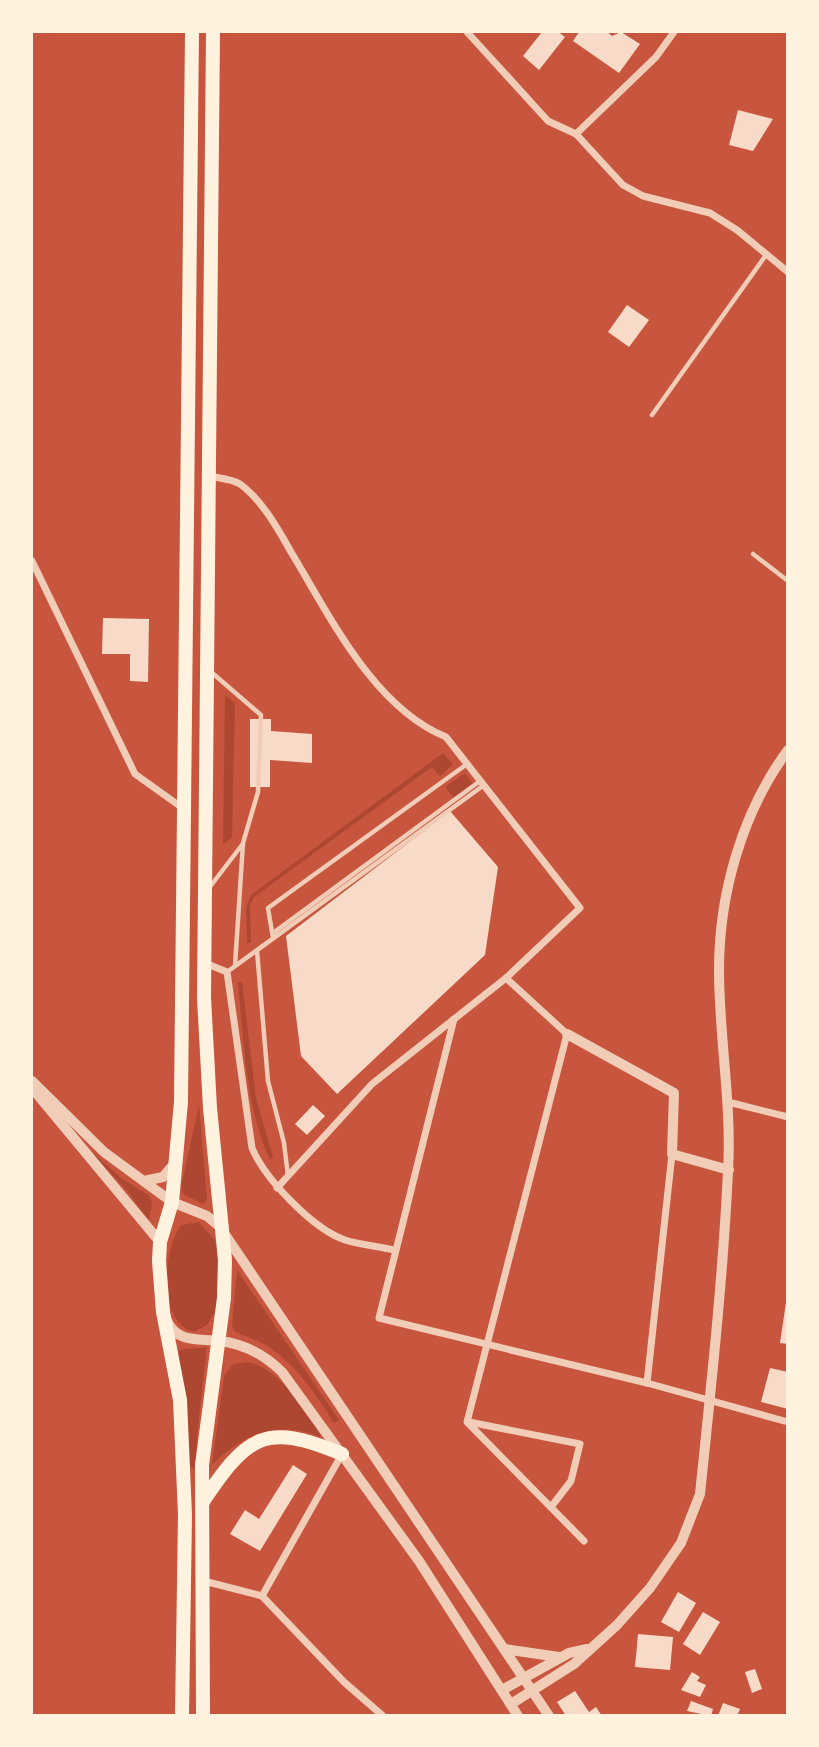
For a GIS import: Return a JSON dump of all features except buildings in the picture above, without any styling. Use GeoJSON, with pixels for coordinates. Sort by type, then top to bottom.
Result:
{"type":"FeatureCollection","features":[{"type":"Feature","properties":{"kind":"highway"},"geometry":{"type":"LineString","coordinates":[[182,1716],[185,1503],[180,1400],[163,1312],[160,1242],[172,1202],[181,1102],[192,32]]}},
{"type":"Feature","properties":{"kind":"highway"},"geometry":{"type":"LineString","coordinates":[[203,1716],[202,1465],[225,1260],[210,1108],[204,963],[213,32]]}},
{"type":"Feature","properties":{"kind":"highway"},"geometry":{"type":"LineString","coordinates":[[202,1503],[236,1455],[260,1438],[311,1441],[342,1454]]}},
{"type":"Feature","properties":{"kind":"street"},"geometry":{"type":"LineString","coordinates":[[467,32],[548,121],[576,134],[629,189],[710,213],[788,272]]}},
{"type":"Feature","properties":{"kind":"street"},"geometry":{"type":"LineString","coordinates":[[576,134],[656,57],[674,32]]}},
{"type":"Feature","properties":{"kind":"street"},"geometry":{"type":"LineString","coordinates":[[209,476],[239,483],[272,519],[329,617],[366,672],[424,728],[446,737],[580,908],[506,978],[372,1084],[277,1188]]}},
{"type":"Feature","properties":{"kind":"street"},"geometry":{"type":"LineString","coordinates":[[32,561],[135,774],[184,810]]}},
{"type":"Feature","properties":{"kind":"street"},"geometry":{"type":"LineString","coordinates":[[511,1704],[574,1664],[587,1649],[617,1625],[650,1588],[681,1543],[700,1494],[729,1170],[728,1102],[719,968],[727,885],[751,813],[788,750]]}},
{"type":"Feature","properties":{"kind":"street"},"geometry":{"type":"LineString","coordinates":[[204,963],[227,972],[252,1149],[259,1165],[277,1188],[332,1233],[346,1240],[394,1250]]}},
{"type":"Feature","properties":{"kind":"street"},"geometry":{"type":"LineString","coordinates":[[506,978],[568,1034],[674,1093],[672,1154],[647,1383]]}},
{"type":"Feature","properties":{"kind":"street"},"geometry":{"type":"LineString","coordinates":[[454,1019],[379,1318],[647,1383],[788,1422]]}},
{"type":"Feature","properties":{"kind":"street"},"geometry":{"type":"LineString","coordinates":[[467,1422],[568,1034]]}},
{"type":"Feature","properties":{"kind":"street"},"geometry":{"type":"LineString","coordinates":[[32,1081],[104,1152],[172,1202],[207,1216],[220,1227],[549,1716]]}},
{"type":"Feature","properties":{"kind":"street"},"geometry":{"type":"LineString","coordinates":[[32,1087],[160,1242]]}},
{"type":"Feature","properties":{"kind":"street"},"geometry":{"type":"LineString","coordinates":[[728,1102],[788,1117]]}},
{"type":"Feature","properties":{"kind":"street"},"geometry":{"type":"LineString","coordinates":[[672,1154],[729,1170]]}},
{"type":"Feature","properties":{"kind":"street"},"geometry":{"type":"LineString","coordinates":[[144,1181],[163,1177],[176,1160]]}},
{"type":"Feature","properties":{"kind":"street"},"geometry":{"type":"LineString","coordinates":[[163,1312],[171,1329],[181,1336],[191,1340],[218,1340],[268,1358],[303,1399],[419,1561],[518,1716]]}},
{"type":"Feature","properties":{"kind":"street"},"geometry":{"type":"LineString","coordinates":[[467,1422],[584,1541]]}},
{"type":"Feature","properties":{"kind":"street"},"geometry":{"type":"LineString","coordinates":[[467,1422],[580,1444],[571,1481],[551,1507]]}},
{"type":"Feature","properties":{"kind":"street"},"geometry":{"type":"LineString","coordinates":[[262,1596],[342,1454]]}},
{"type":"Feature","properties":{"kind":"street"},"geometry":{"type":"LineString","coordinates":[[204,1581],[262,1596],[344,1682],[383,1716]]}},
{"type":"Feature","properties":{"kind":"street"},"geometry":{"type":"LineString","coordinates":[[503,1649],[563,1657]]}},
{"type":"Feature","properties":{"kind":"street"},"geometry":{"type":"LineString","coordinates":[[502,1690],[563,1657],[587,1649]]}},
{"type":"Feature","properties":{"kind":"lane"},"geometry":{"type":"LineString","coordinates":[[652,415],[767,254]]}},
{"type":"Feature","properties":{"kind":"lane"},"geometry":{"type":"LineString","coordinates":[[754,554],[788,581]]}},
{"type":"Feature","properties":{"kind":"lane"},"geometry":{"type":"LineString","coordinates":[[207,668],[261,715],[258,792],[243,843],[235,966]]}},
{"type":"Feature","properties":{"kind":"lane"},"geometry":{"type":"LineString","coordinates":[[273,935],[268,908],[467,764]]}},
{"type":"Feature","properties":{"kind":"lane"},"geometry":{"type":"LineString","coordinates":[[227,972],[273,935],[482,783]]}},
{"type":"Feature","properties":{"kind":"lane"},"geometry":{"type":"LineString","coordinates":[[205,895],[243,843]]}},
{"type":"Feature","properties":{"kind":"lane"},"geometry":{"type":"LineString","coordinates":[[257,950],[268,1081],[284,1143],[288,1176]]}},
{"type":"Feature","properties":{"kind":"shaded area"},"geometry":{"type":"Polygon","coordinates":[[[225,695],[235,703],[232,838],[223,844],[225,695]]]}},
{"type":"Feature","properties":{"kind":"shaded area"},"geometry":{"type":"Polygon","coordinates":[[[443,753],[453,764],[440,776],[432,767],[254,897],[250,905],[251,943],[247,943],[246,908],[251,895],[443,753]]]}},
{"type":"Feature","properties":{"kind":"shaded area"},"geometry":{"type":"Polygon","coordinates":[[[465,773],[473,784],[454,798],[445,787],[465,773]]]}},
{"type":"Feature","properties":{"kind":"shaded area"},"geometry":{"type":"Polygon","coordinates":[[[238,982],[242,982],[256,1098],[273,1157],[270,1160],[250,1095],[238,982]]]}},
{"type":"Feature","properties":{"kind":"shaded area"},"geometry":{"type":"Polygon","coordinates":[[[199,1105],[207,1200],[203,1204],[183,1194],[181,1187],[199,1105]]]}},
{"type":"Feature","properties":{"kind":"shaded area"},"geometry":{"type":"Polygon","coordinates":[[[83,1144],[121,1178],[148,1195],[152,1202],[149,1220],[129,1193],[83,1144]]]}},
{"type":"Feature","properties":{"kind":"shaded area"},"geometry":{"type":"Polygon","coordinates":[[[199,1222],[214,1239],[218,1250],[217,1309],[207,1325],[194,1332],[182,1326],[173,1315],[168,1300],[167,1267],[175,1236],[181,1225],[199,1222]]]}},
{"type":"Feature","properties":{"kind":"shaded area"},"geometry":{"type":"Polygon","coordinates":[[[237,1270],[339,1420],[334,1423],[306,1382],[289,1363],[265,1345],[234,1331],[232,1325],[237,1270]]]}},
{"type":"Feature","properties":{"kind":"shaded area"},"geometry":{"type":"Polygon","coordinates":[[[207,1347],[197,1434],[196,1470],[190,1466],[178,1350],[207,1347]]]}},
{"type":"Feature","properties":{"kind":"shaded area"},"geometry":{"type":"Polygon","coordinates":[[[248,1362],[271,1373],[291,1392],[321,1437],[291,1430],[262,1433],[236,1445],[212,1465],[224,1376],[233,1364],[248,1362]]]}}]}
